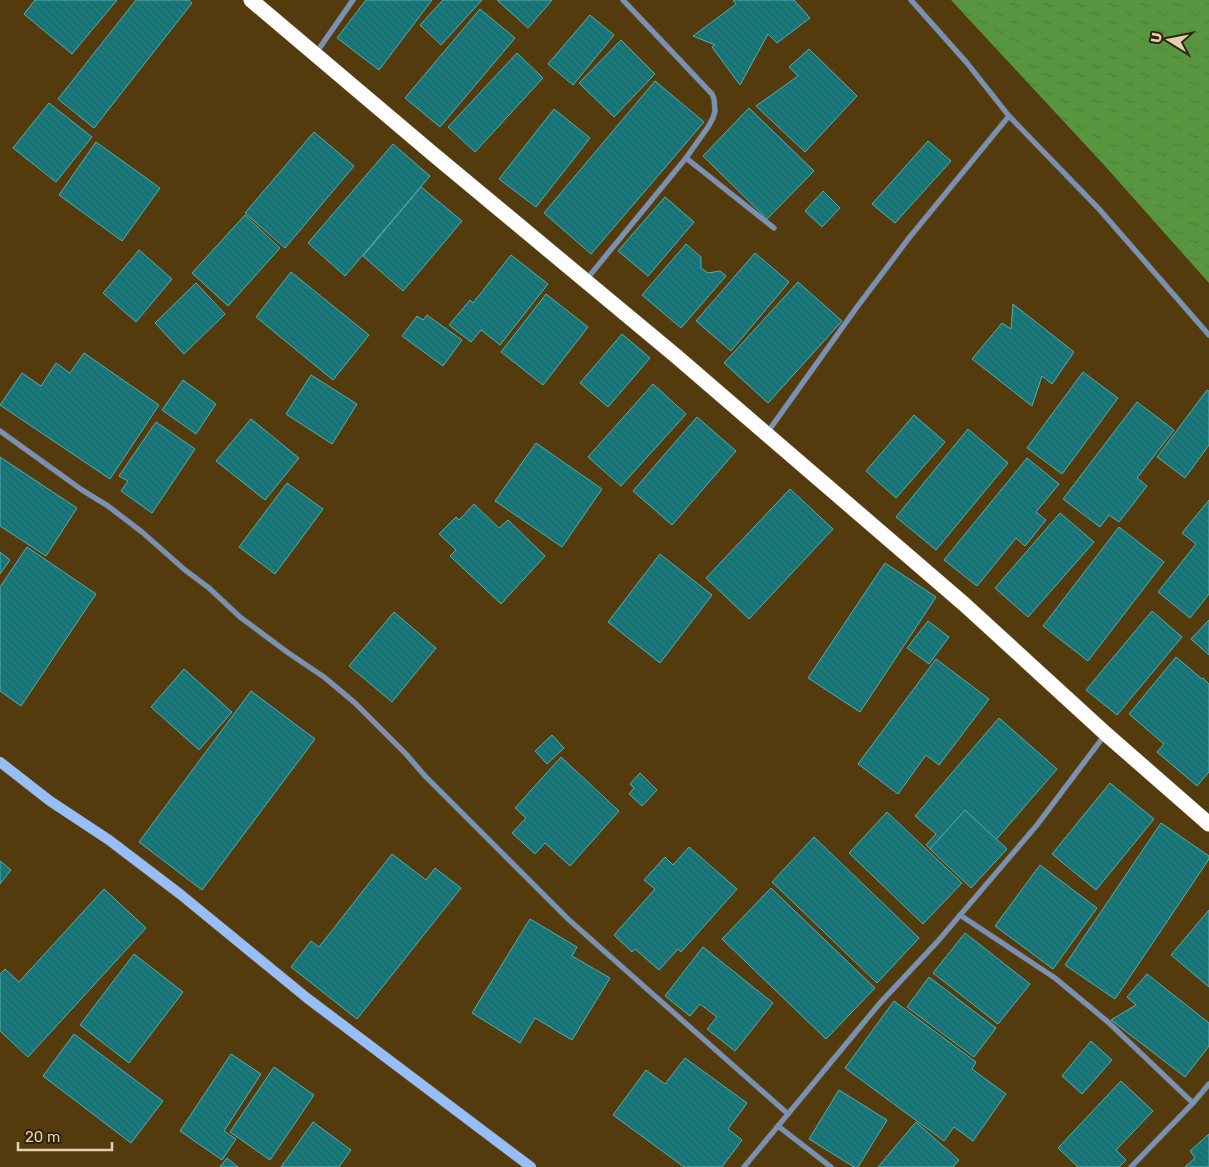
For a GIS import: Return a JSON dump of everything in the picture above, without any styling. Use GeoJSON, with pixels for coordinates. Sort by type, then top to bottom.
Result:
{"type":"FeatureCollection","features":[{"type":"Feature","properties":{"kind":"highway"},"geometry":{"type":"LineString","coordinates":[[251,0],[432,154],[646,330],[964,604],[1106,734],[1209,824]]}},
{"type":"Feature","properties":{"kind":"street"},"geometry":{"type":"LineString","coordinates":[[315,54],[353,0]]}},
{"type":"Feature","properties":{"kind":"street"},"geometry":{"type":"LineString","coordinates":[[586,281],[686,158],[713,118],[715,105],[712,94],[623,0]]}},
{"type":"Feature","properties":{"kind":"street"},"geometry":{"type":"LineString","coordinates":[[911,0],[992,92],[1009,116],[1099,210],[1209,335]]}},
{"type":"Feature","properties":{"kind":"street"},"geometry":{"type":"LineString","coordinates":[[766,434],[909,238],[1009,116]]}},
{"type":"Feature","properties":{"kind":"street"},"geometry":{"type":"LineString","coordinates":[[686,158],[774,228]]}},
{"type":"Feature","properties":{"kind":"street"},"geometry":{"type":"LineString","coordinates":[[0,430],[82,490],[108,506],[209,588],[240,617],[342,692],[389,737],[425,776],[568,920],[788,1114]]}},
{"type":"Feature","properties":{"kind":"street"},"geometry":{"type":"LineString","coordinates":[[744,1167],[880,1003],[938,941],[1037,825],[1106,734]]}},
{"type":"Feature","properties":{"kind":"street"},"geometry":{"type":"LineString","coordinates":[[0,762],[50,801],[109,840],[180,894],[307,998],[531,1167]]}},
{"type":"Feature","properties":{"kind":"street"},"geometry":{"type":"LineString","coordinates":[[960,915],[1055,978],[1108,1022],[1194,1102]]}},
{"type":"Feature","properties":{"kind":"street"},"geometry":{"type":"LineString","coordinates":[[1132,1167],[1209,1084]]}},
{"type":"Feature","properties":{"kind":"street"},"geometry":{"type":"LineString","coordinates":[[778,1126],[831,1167]]}},
{"type":"Feature","properties":{"kind":"water"},"geometry":{"type":"Polygon","coordinates":[[[951,0],[1209,0],[1209,283],[1104,165],[951,0]]]}},
{"type":"Feature","properties":{"kind":"building"},"geometry":{"type":"Polygon","coordinates":[[[35,0],[117,0],[72,54],[24,14],[35,0]]]}},
{"type":"Feature","properties":{"kind":"building"},"geometry":{"type":"Polygon","coordinates":[[[136,0],[189,0],[192,3],[94,128],[58,99],[136,0]]]}},
{"type":"Feature","properties":{"kind":"building"},"geometry":{"type":"Polygon","coordinates":[[[366,0],[432,0],[379,70],[337,38],[366,0]]]}},
{"type":"Feature","properties":{"kind":"building"},"geometry":{"type":"Polygon","coordinates":[[[443,0],[482,0],[441,45],[420,25],[443,0]]]}},
{"type":"Feature","properties":{"kind":"building"},"geometry":{"type":"Polygon","coordinates":[[[497,0],[552,0],[528,28],[497,0]]]}},
{"type":"Feature","properties":{"kind":"building"},"geometry":{"type":"Polygon","coordinates":[[[733,0],[794,0],[810,18],[777,43],[768,34],[740,85],[712,47],[715,45],[693,36],[736,4],[733,0]]]}},
{"type":"Feature","properties":{"kind":"building"},"geometry":{"type":"Polygon","coordinates":[[[480,9],[515,38],[440,127],[405,98],[480,9]]]}},
{"type":"Feature","properties":{"kind":"building"},"geometry":{"type":"Polygon","coordinates":[[[590,15],[614,35],[573,85],[548,64],[590,15]]]}},
{"type":"Feature","properties":{"kind":"building"},"geometry":{"type":"Polygon","coordinates":[[[621,40],[655,74],[614,117],[579,83],[621,40]]]}},
{"type":"Feature","properties":{"kind":"building"},"geometry":{"type":"Polygon","coordinates":[[[809,49],[857,96],[805,152],[756,106],[798,76],[789,67],[809,49]]]}},
{"type":"Feature","properties":{"kind":"building"},"geometry":{"type":"Polygon","coordinates":[[[517,53],[543,78],[475,152],[448,127],[517,53]]]}},
{"type":"Feature","properties":{"kind":"building"},"geometry":{"type":"Polygon","coordinates":[[[655,81],[704,122],[591,254],[544,213],[655,81]]]}},
{"type":"Feature","properties":{"kind":"building"},"geometry":{"type":"Polygon","coordinates":[[[49,103],[92,137],[56,182],[13,148],[49,103]]]}},
{"type":"Feature","properties":{"kind":"building"},"geometry":{"type":"Polygon","coordinates":[[[749,108],[814,171],[767,219],[703,156],[749,108]]]}},
{"type":"Feature","properties":{"kind":"building"},"geometry":{"type":"Polygon","coordinates":[[[554,109],[590,138],[536,207],[499,179],[554,109]]]}},
{"type":"Feature","properties":{"kind":"building"},"geometry":{"type":"Polygon","coordinates":[[[314,132],[354,166],[285,248],[245,213],[314,132]]]}},
{"type":"Feature","properties":{"kind":"building"},"geometry":{"type":"Polygon","coordinates":[[[928,141],[951,161],[895,223],[872,204],[928,141]]]}},
{"type":"Feature","properties":{"kind":"building"},"geometry":{"type":"Polygon","coordinates":[[[96,142],[160,188],[122,241],[59,195],[96,142]]]}},
{"type":"Feature","properties":{"kind":"building"},"geometry":{"type":"Polygon","coordinates":[[[393,144],[430,176],[345,276],[308,243],[393,144]]]}},
{"type":"Feature","properties":{"kind":"building"},"geometry":{"type":"Polygon","coordinates":[[[421,187],[462,221],[403,291],[363,256],[421,187]]]}},
{"type":"Feature","properties":{"kind":"building"},"geometry":{"type":"Polygon","coordinates":[[[823,191],[840,208],[822,227],[805,211],[823,191]]]}},
{"type":"Feature","properties":{"kind":"building"},"geometry":{"type":"Polygon","coordinates":[[[665,197],[694,222],[648,276],[618,251],[665,197]]]}},
{"type":"Feature","properties":{"kind":"building"},"geometry":{"type":"Polygon","coordinates":[[[245,215],[280,248],[228,306],[192,273],[245,215]]]}},
{"type":"Feature","properties":{"kind":"building"},"geometry":{"type":"Polygon","coordinates":[[[686,244],[701,257],[701,268],[708,273],[720,271],[726,276],[681,328],[642,295],[686,244]]]}},
{"type":"Feature","properties":{"kind":"building"},"geometry":{"type":"Polygon","coordinates":[[[139,250],[172,279],[136,322],[103,293],[139,250]]]}},
{"type":"Feature","properties":{"kind":"building"},"geometry":{"type":"Polygon","coordinates":[[[755,253],[789,282],[731,351],[696,321],[755,253]]]}},
{"type":"Feature","properties":{"kind":"building"},"geometry":{"type":"Polygon","coordinates":[[[511,255],[548,284],[500,345],[481,330],[471,342],[449,325],[470,300],[473,303],[511,255]]]}},
{"type":"Feature","properties":{"kind":"building"},"geometry":{"type":"Polygon","coordinates":[[[291,272],[369,335],[333,380],[256,317],[291,272]]]}},
{"type":"Feature","properties":{"kind":"building"},"geometry":{"type":"Polygon","coordinates":[[[798,282],[842,321],[768,403],[724,363],[798,282]]]}},
{"type":"Feature","properties":{"kind":"building"},"geometry":{"type":"Polygon","coordinates":[[[196,283],[225,314],[184,354],[155,323],[196,283]]]}},
{"type":"Feature","properties":{"kind":"building"},"geometry":{"type":"Polygon","coordinates":[[[546,294],[588,327],[543,385],[501,352],[546,294]]]}},
{"type":"Feature","properties":{"kind":"building"},"geometry":{"type":"Polygon","coordinates":[[[1013,304],[1074,352],[1052,384],[1042,376],[1032,406],[972,359],[1002,323],[1011,329],[1013,304]]]}},
{"type":"Feature","properties":{"kind":"building"},"geometry":{"type":"Polygon","coordinates":[[[427,315],[462,340],[443,366],[402,336],[417,316],[423,320],[427,315]]]}},
{"type":"Feature","properties":{"kind":"building"},"geometry":{"type":"Polygon","coordinates":[[[622,334],[650,358],[608,407],[580,383],[622,334]]]}},
{"type":"Feature","properties":{"kind":"building"},"geometry":{"type":"Polygon","coordinates":[[[84,353],[159,405],[110,479],[0,405],[22,373],[41,386],[56,363],[70,373],[84,353]]]}},
{"type":"Feature","properties":{"kind":"building"},"geometry":{"type":"Polygon","coordinates":[[[1083,372],[1118,398],[1062,474],[1027,448],[1083,372]]]}},
{"type":"Feature","properties":{"kind":"building"},"geometry":{"type":"Polygon","coordinates":[[[311,375],[357,404],[332,444],[286,414],[311,375]]]}},
{"type":"Feature","properties":{"kind":"building"},"geometry":{"type":"Polygon","coordinates":[[[183,380],[216,404],[196,434],[162,410],[183,380]]]}},
{"type":"Feature","properties":{"kind":"building"},"geometry":{"type":"Polygon","coordinates":[[[653,384],[686,414],[621,486],[588,457],[653,384]]]}},
{"type":"Feature","properties":{"kind":"building"},"geometry":{"type":"Polygon","coordinates":[[[1207,390],[1209,391],[1209,445],[1185,478],[1157,457],[1207,390]]]}},
{"type":"Feature","properties":{"kind":"building"},"geometry":{"type":"Polygon","coordinates":[[[1137,402],[1174,430],[1137,478],[1147,486],[1119,522],[1109,515],[1100,527],[1063,499],[1137,402]]]}},
{"type":"Feature","properties":{"kind":"building"},"geometry":{"type":"Polygon","coordinates":[[[914,415],[945,442],[896,498],[866,471],[914,415]]]}},
{"type":"Feature","properties":{"kind":"building"},"geometry":{"type":"Polygon","coordinates":[[[697,417],[736,451],[672,525],[633,491],[697,417]]]}},
{"type":"Feature","properties":{"kind":"building"},"geometry":{"type":"Polygon","coordinates":[[[251,419],[299,458],[265,500],[216,461],[251,419]]]}},
{"type":"Feature","properties":{"kind":"building"},"geometry":{"type":"Polygon","coordinates":[[[156,422],[195,449],[152,513],[121,491],[128,481],[119,476],[156,422]]]}},
{"type":"Feature","properties":{"kind":"building"},"geometry":{"type":"Polygon","coordinates":[[[968,429],[1008,463],[936,550],[896,517],[968,429]]]}},
{"type":"Feature","properties":{"kind":"building"},"geometry":{"type":"Polygon","coordinates":[[[536,443],[602,489],[562,547],[495,501],[536,443]]]}},
{"type":"Feature","properties":{"kind":"building"},"geometry":{"type":"Polygon","coordinates":[[[0,457],[77,508],[46,556],[0,526],[0,457]]]}},
{"type":"Feature","properties":{"kind":"building"},"geometry":{"type":"Polygon","coordinates":[[[1027,458],[1059,484],[1036,512],[1046,520],[1025,546],[1016,538],[977,586],[944,560],[1027,458]]]}},
{"type":"Feature","properties":{"kind":"building"},"geometry":{"type":"Polygon","coordinates":[[[287,483],[323,509],[275,574],[239,547],[287,483]]]}},
{"type":"Feature","properties":{"kind":"building"},"geometry":{"type":"Polygon","coordinates":[[[790,489],[833,529],[749,619],[706,578],[790,489]]]}},
{"type":"Feature","properties":{"kind":"building"},"geometry":{"type":"Polygon","coordinates":[[[1209,500],[1209,594],[1190,618],[1158,592],[1196,544],[1182,533],[1209,500]]]}},
{"type":"Feature","properties":{"kind":"building"},"geometry":{"type":"Polygon","coordinates":[[[474,504],[499,528],[508,520],[545,556],[501,604],[450,556],[456,550],[439,534],[456,517],[459,520],[474,504]]]}},
{"type":"Feature","properties":{"kind":"building"},"geometry":{"type":"Polygon","coordinates":[[[1060,513],[1094,542],[1028,617],[995,588],[1060,513]]]}},
{"type":"Feature","properties":{"kind":"building"},"geometry":{"type":"Polygon","coordinates":[[[1119,527],[1164,562],[1088,661],[1043,626],[1119,527]]]}},
{"type":"Feature","properties":{"kind":"building"},"geometry":{"type":"Polygon","coordinates":[[[27,547],[96,594],[21,706],[0,691],[0,587],[27,547]]]}},
{"type":"Feature","properties":{"kind":"building"},"geometry":{"type":"Polygon","coordinates":[[[0,552],[10,560],[0,574],[0,552]]]}},
{"type":"Feature","properties":{"kind":"building"},"geometry":{"type":"Polygon","coordinates":[[[660,554],[712,595],[660,663],[608,622],[660,554]]]}},
{"type":"Feature","properties":{"kind":"building"},"geometry":{"type":"Polygon","coordinates":[[[885,563],[936,597],[860,712],[808,678],[885,563]]]}},
{"type":"Feature","properties":{"kind":"building"},"geometry":{"type":"Polygon","coordinates":[[[1152,611],[1182,637],[1117,715],[1086,690],[1152,611]]]}},
{"type":"Feature","properties":{"kind":"building"},"geometry":{"type":"Polygon","coordinates":[[[394,612],[436,648],[392,702],[349,666],[394,612]]]}},
{"type":"Feature","properties":{"kind":"building"},"geometry":{"type":"Polygon","coordinates":[[[1209,620],[1209,655],[1191,639],[1209,620]]]}},
{"type":"Feature","properties":{"kind":"building"},"geometry":{"type":"Polygon","coordinates":[[[928,621],[949,637],[929,664],[907,648],[928,621]]]}},
{"type":"Feature","properties":{"kind":"building"},"geometry":{"type":"Polygon","coordinates":[[[1176,657],[1209,684],[1209,772],[1197,786],[1157,752],[1164,744],[1129,714],[1176,657]]]}},
{"type":"Feature","properties":{"kind":"building"},"geometry":{"type":"Polygon","coordinates":[[[936,659],[989,699],[939,765],[926,755],[898,794],[858,764],[936,659]]]}},
{"type":"Feature","properties":{"kind":"building"},"geometry":{"type":"Polygon","coordinates":[[[184,669],[232,712],[199,750],[151,707],[184,669]]]}},
{"type":"Feature","properties":{"kind":"building"},"geometry":{"type":"Polygon","coordinates":[[[251,691],[315,739],[202,890],[139,842],[251,691]]]}},
{"type":"Feature","properties":{"kind":"building"},"geometry":{"type":"Polygon","coordinates":[[[999,718],[1057,769],[994,842],[1002,848],[971,884],[926,845],[936,834],[915,816],[999,718]]]}},
{"type":"Feature","properties":{"kind":"building"},"geometry":{"type":"Polygon","coordinates":[[[552,735],[564,748],[547,764],[535,751],[552,735]]]}},
{"type":"Feature","properties":{"kind":"building"},"geometry":{"type":"Polygon","coordinates":[[[561,757],[619,811],[570,866],[545,843],[535,854],[512,833],[526,818],[515,808],[561,757]]]}},
{"type":"Feature","properties":{"kind":"building"},"geometry":{"type":"Polygon","coordinates":[[[640,773],[657,790],[642,806],[629,794],[634,788],[630,784],[640,773]]]}},
{"type":"Feature","properties":{"kind":"building"},"geometry":{"type":"Polygon","coordinates":[[[1110,783],[1154,819],[1096,890],[1052,854],[1110,783]]]}},
{"type":"Feature","properties":{"kind":"building"},"geometry":{"type":"Polygon","coordinates":[[[965,810],[1007,849],[971,888],[930,849],[965,810]]]}},
{"type":"Feature","properties":{"kind":"building"},"geometry":{"type":"Polygon","coordinates":[[[887,812],[962,883],[923,924],[849,853],[887,812]]]}},
{"type":"Feature","properties":{"kind":"building"},"geometry":{"type":"Polygon","coordinates":[[[1161,823],[1209,856],[1209,859],[1115,999],[1065,965],[1161,823]]]}},
{"type":"Feature","properties":{"kind":"building"},"geometry":{"type":"Polygon","coordinates":[[[814,837],[919,938],[877,983],[772,882],[814,837]]]}},
{"type":"Feature","properties":{"kind":"building"},"geometry":{"type":"Polygon","coordinates":[[[689,847],[737,889],[681,952],[678,949],[659,970],[635,949],[632,952],[614,935],[655,889],[644,880],[665,857],[673,865],[689,847]]]}},
{"type":"Feature","properties":{"kind":"building"},"geometry":{"type":"Polygon","coordinates":[[[392,854],[426,880],[435,868],[461,888],[357,1019],[291,967],[311,941],[319,947],[392,854]]]}},
{"type":"Feature","properties":{"kind":"building"},"geometry":{"type":"Polygon","coordinates":[[[0,861],[11,870],[0,884],[0,861]]]}},
{"type":"Feature","properties":{"kind":"building"},"geometry":{"type":"Polygon","coordinates":[[[1040,865],[1097,908],[1053,969],[995,926],[1040,865]]]}},
{"type":"Feature","properties":{"kind":"building"},"geometry":{"type":"Polygon","coordinates":[[[771,888],[875,988],[826,1039],[722,939],[771,888]]]}},
{"type":"Feature","properties":{"kind":"building"},"geometry":{"type":"Polygon","coordinates":[[[104,889],[146,928],[28,1057],[0,1031],[0,974],[5,969],[19,982],[104,889]]]}},
{"type":"Feature","properties":{"kind":"building"},"geometry":{"type":"Polygon","coordinates":[[[1209,910],[1209,987],[1171,955],[1209,910]]]}},
{"type":"Feature","properties":{"kind":"building"},"geometry":{"type":"Polygon","coordinates":[[[530,919],[577,947],[572,956],[610,978],[572,1040],[535,1018],[520,1043],[472,1013],[530,919]]]}},
{"type":"Feature","properties":{"kind":"building"},"geometry":{"type":"Polygon","coordinates":[[[965,933],[1030,984],[998,1024],[933,973],[965,933]]]}},
{"type":"Feature","properties":{"kind":"building"},"geometry":{"type":"Polygon","coordinates":[[[703,947],[773,1003],[735,1051],[707,1029],[717,1017],[700,1004],[690,1016],[665,996],[703,947]]]}},
{"type":"Feature","properties":{"kind":"building"},"geometry":{"type":"Polygon","coordinates":[[[134,954],[183,992],[129,1063],[80,1025],[134,954]]]}},
{"type":"Feature","properties":{"kind":"building"},"geometry":{"type":"Polygon","coordinates":[[[1147,974],[1209,1023],[1209,1046],[1185,1077],[1111,1020],[1136,1005],[1127,997],[1147,974]]]}},
{"type":"Feature","properties":{"kind":"building"},"geometry":{"type":"Polygon","coordinates":[[[929,977],[996,1028],[974,1057],[907,1007],[929,977]]]}},
{"type":"Feature","properties":{"kind":"building"},"geometry":{"type":"Polygon","coordinates":[[[894,1001],[976,1062],[972,1069],[1006,1094],[973,1141],[954,1127],[944,1141],[845,1068],[894,1001]]]}},
{"type":"Feature","properties":{"kind":"building"},"geometry":{"type":"Polygon","coordinates":[[[74,1034],[163,1101],[131,1143],[43,1076],[74,1034]]]}},
{"type":"Feature","properties":{"kind":"building"},"geometry":{"type":"Polygon","coordinates":[[[1091,1041],[1112,1060],[1082,1094],[1062,1076],[1091,1041]]]}},
{"type":"Feature","properties":{"kind":"building"},"geometry":{"type":"Polygon","coordinates":[[[231,1054],[261,1074],[224,1131],[236,1139],[222,1160],[180,1131],[231,1054]]]}},
{"type":"Feature","properties":{"kind":"building"},"geometry":{"type":"Polygon","coordinates":[[[685,1058],[747,1103],[728,1129],[742,1140],[722,1167],[684,1167],[613,1115],[646,1070],[665,1084],[685,1058]]]}},
{"type":"Feature","properties":{"kind":"building"},"geometry":{"type":"Polygon","coordinates":[[[274,1067],[314,1095],[270,1160],[230,1132],[274,1067]]]}},
{"type":"Feature","properties":{"kind":"building"},"geometry":{"type":"Polygon","coordinates":[[[1121,1081],[1153,1111],[1116,1150],[1126,1160],[1119,1167],[1078,1167],[1058,1148],[1121,1081]]]}},
{"type":"Feature","properties":{"kind":"building"},"geometry":{"type":"Polygon","coordinates":[[[839,1090],[887,1120],[858,1167],[854,1167],[809,1139],[839,1090]]]}},
{"type":"Feature","properties":{"kind":"building"},"geometry":{"type":"Polygon","coordinates":[[[313,1122],[351,1150],[339,1167],[281,1167],[313,1122]]]}},
{"type":"Feature","properties":{"kind":"building"},"geometry":{"type":"Polygon","coordinates":[[[916,1122],[959,1160],[953,1167],[878,1167],[916,1122]]]}},
{"type":"Feature","properties":{"kind":"building"},"geometry":{"type":"Polygon","coordinates":[[[1209,1134],[1209,1167],[1185,1167],[1195,1158],[1190,1151],[1209,1134]]]}},
{"type":"Feature","properties":{"kind":"building"},"geometry":{"type":"Polygon","coordinates":[[[227,1158],[238,1167],[220,1167],[227,1158]]]}}]}
